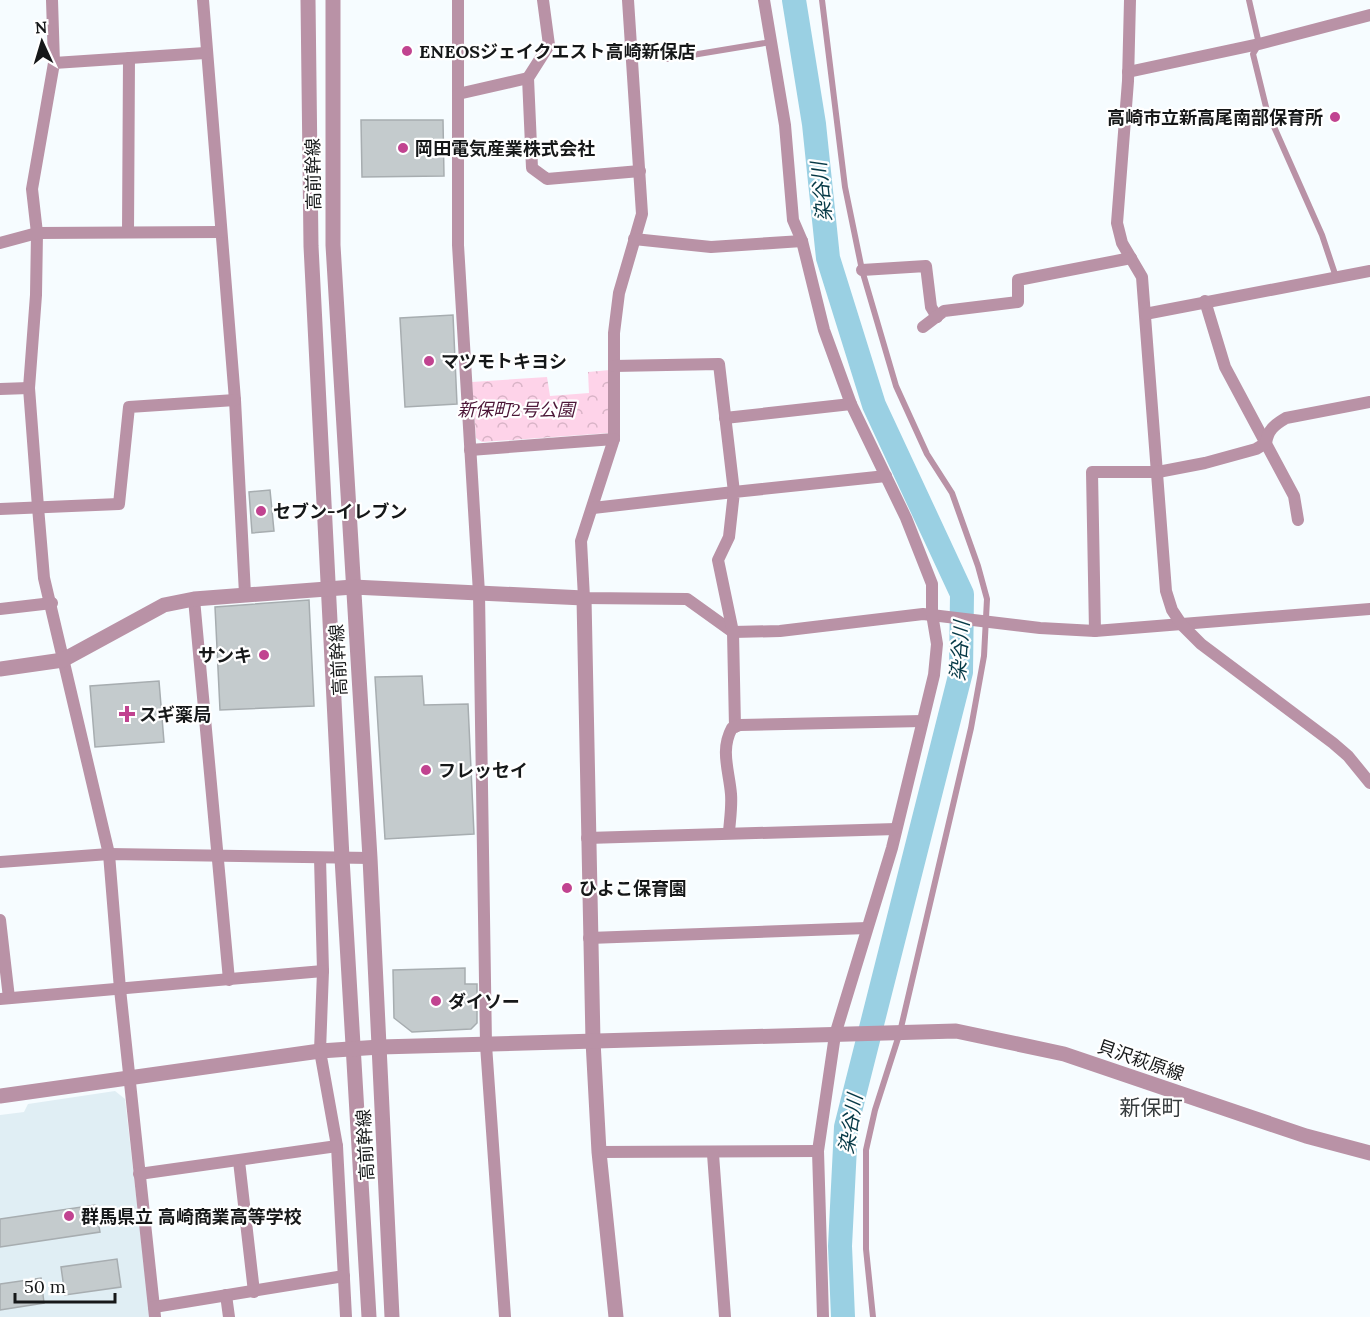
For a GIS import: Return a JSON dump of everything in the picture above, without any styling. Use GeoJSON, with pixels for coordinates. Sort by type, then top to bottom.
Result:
{"type":"FeatureCollection","features":[{"type":"Feature","properties":{"kind":"street"},"geometry":{"type":"LineString","coordinates":[[52,0],[54,63],[32,189],[37,233],[36,295],[28,388],[44,578],[52,603],[63,660],[109,854],[120,989],[155,1312],[226,1295],[344,1276]]}},
{"type":"Feature","properties":{"kind":"street"},"geometry":{"type":"LineString","coordinates":[[202,0],[235,400],[245,594]]}},
{"type":"Feature","properties":{"kind":"street","name":"高前幹線"},"geometry":{"type":"LineString","coordinates":[[308,0],[311,246],[342,858],[369,1317]]}},
{"type":"Feature","properties":{"kind":"street","name":"高前幹線"},"geometry":{"type":"LineString","coordinates":[[333,0],[333,245],[370,858],[392,1317]]}},
{"type":"Feature","properties":{"kind":"street"},"geometry":{"type":"LineString","coordinates":[[458,0],[458,245],[478,593],[486,1045],[505,1317]]}},
{"type":"Feature","properties":{"kind":"street"},"geometry":{"type":"LineString","coordinates":[[543,0],[549,45],[528,78],[532,168],[547,179],[640,171]]}},
{"type":"Feature","properties":{"kind":"street"},"geometry":{"type":"LineString","coordinates":[[616,1317],[599,1152],[592,1041],[581,541],[614,439],[614,366],[619,293],[642,213],[628,0]]}},
{"type":"Feature","properties":{"kind":"street"},"geometry":{"type":"LineString","coordinates":[[764,0],[785,125],[793,220],[802,241],[824,330],[851,404],[915,537],[932,584],[932,614],[938,644],[934,675],[896,829],[838,1035],[818,1151],[823,1317]]}},
{"type":"Feature","properties":{"kind":"street"},"geometry":{"type":"LineString","coordinates":[[1130,0],[1128,72],[1118,223],[1122,243],[1142,277],[1155,472],[1166,591],[1172,610],[1182,625],[1202,644],[1333,743],[1348,756],[1370,783]]}},
{"type":"Feature","properties":{"kind":"street"},"geometry":{"type":"LineString","coordinates":[[1128,72],[1259,44],[1370,15]]}},
{"type":"Feature","properties":{"kind":"street"},"geometry":{"type":"LineString","coordinates":[[54,63],[205,53]]}},
{"type":"Feature","properties":{"kind":"street"},"geometry":{"type":"LineString","coordinates":[[128,232],[129,58]]}},
{"type":"Feature","properties":{"kind":"street"},"geometry":{"type":"LineString","coordinates":[[458,94],[528,78]]}},
{"type":"Feature","properties":{"kind":"street"},"geometry":{"type":"LineString","coordinates":[[0,243],[37,233],[221,232]]}},
{"type":"Feature","properties":{"kind":"street"},"geometry":{"type":"LineString","coordinates":[[634,238],[711,247],[802,241]]}},
{"type":"Feature","properties":{"kind":"street"},"geometry":{"type":"LineString","coordinates":[[923,327],[944,311],[1018,302],[1018,280],[1131,258]]}},
{"type":"Feature","properties":{"kind":"street"},"geometry":{"type":"LineString","coordinates":[[862,270],[926,266],[931,307],[938,316]]}},
{"type":"Feature","properties":{"kind":"street"},"geometry":{"type":"LineString","coordinates":[[1145,314],[1370,271]]}},
{"type":"Feature","properties":{"kind":"street"},"geometry":{"type":"LineString","coordinates":[[1205,301],[1226,367],[1294,496],[1298,520]]}},
{"type":"Feature","properties":{"kind":"street"},"geometry":{"type":"LineString","coordinates":[[614,366],[719,364],[734,492],[729,537],[718,560],[733,632],[735,727],[726,739],[731,799],[729,832]]}},
{"type":"Feature","properties":{"kind":"street"},"geometry":{"type":"LineString","coordinates":[[0,389],[28,388]]}},
{"type":"Feature","properties":{"kind":"street"},"geometry":{"type":"LineString","coordinates":[[0,509],[119,504],[129,407],[235,400]]}},
{"type":"Feature","properties":{"kind":"street"},"geometry":{"type":"LineString","coordinates":[[1095,631],[1092,472],[1155,472],[1206,463],[1256,449],[1266,443],[1271,429],[1286,418],[1370,402]]}},
{"type":"Feature","properties":{"kind":"street"},"geometry":{"type":"LineString","coordinates":[[725,418],[851,404]]}},
{"type":"Feature","properties":{"kind":"street"},"geometry":{"type":"LineString","coordinates":[[470,450],[614,439]]}},
{"type":"Feature","properties":{"kind":"street"},"geometry":{"type":"LineString","coordinates":[[593,508],[886,476]]}},
{"type":"Feature","properties":{"kind":"street"},"geometry":{"type":"LineString","coordinates":[[0,669],[63,660],[164,605],[194,598],[353,586],[584,598],[687,599],[733,632],[780,632],[932,614],[1040,628],[1095,631],[1370,609]]}},
{"type":"Feature","properties":{"kind":"street"},"geometry":{"type":"LineString","coordinates":[[194,598],[230,980]]}},
{"type":"Feature","properties":{"kind":"street"},"geometry":{"type":"LineString","coordinates":[[0,609],[52,603]]}},
{"type":"Feature","properties":{"kind":"street"},"geometry":{"type":"LineString","coordinates":[[735,727],[922,721]]}},
{"type":"Feature","properties":{"kind":"street"},"geometry":{"type":"LineString","coordinates":[[587,838],[729,832],[896,829]]}},
{"type":"Feature","properties":{"kind":"street"},"geometry":{"type":"LineString","coordinates":[[0,862],[109,854],[370,858]]}},
{"type":"Feature","properties":{"kind":"street"},"geometry":{"type":"LineString","coordinates":[[320,858],[322,971],[320,1051],[337,1146],[346,1317]]}},
{"type":"Feature","properties":{"kind":"street"},"geometry":{"type":"LineString","coordinates":[[0,928],[5,999],[322,971]]}},
{"type":"Feature","properties":{"kind":"street"},"geometry":{"type":"LineString","coordinates":[[589,938],[867,928]]}},
{"type":"Feature","properties":{"kind":"street","name":"貝沢萩原線"},"geometry":{"type":"LineString","coordinates":[[0,1096],[320,1051],[380,1047],[956,1031],[1064,1054],[1306,1136],[1370,1153]]}},
{"type":"Feature","properties":{"kind":"street"},"geometry":{"type":"LineString","coordinates":[[140,1174],[337,1146]]}},
{"type":"Feature","properties":{"kind":"street"},"geometry":{"type":"LineString","coordinates":[[599,1152],[713,1154],[818,1151]]}},
{"type":"Feature","properties":{"kind":"street"},"geometry":{"type":"LineString","coordinates":[[713,1154],[725,1317]]}},
{"type":"Feature","properties":{"kind":"street"},"geometry":{"type":"LineString","coordinates":[[239,1161],[254,1292]]}},
{"type":"Feature","properties":{"kind":"street"},"geometry":{"type":"LineString","coordinates":[[226,1295],[229,1317]]}},
{"type":"Feature","properties":{"kind":"lane"},"geometry":{"type":"LineString","coordinates":[[822,0],[844,188],[862,270],[896,386],[927,454],[952,493],[969,538],[987,599],[984,656],[971,728],[897,1033],[866,1150],[866,1249],[873,1317]]}},
{"type":"Feature","properties":{"kind":"lane"},"geometry":{"type":"LineString","coordinates":[[1249,0],[1259,44],[1252,54],[1268,111],[1322,235],[1336,277]]}},
{"type":"Feature","properties":{"kind":"lane"},"geometry":{"type":"LineString","coordinates":[[668,59],[771,42]]}},
{"type":"Feature","properties":{"kind":"shaded area","name":"群馬県立 高崎商業高等学校"},"geometry":{"type":"Polygon","coordinates":[[[115,1091],[125,1099],[150,1317],[0,1317],[0,1115],[24,1112],[28,1104],[115,1091]]]}},
{"type":"Feature","properties":{"kind":"green space","name":"新保町2号公園"},"geometry":{"type":"Polygon","coordinates":[[[610,370],[609,433],[482,442],[476,438],[472,382],[547,377],[550,396],[589,393],[588,372],[610,370]]]}},
{"type":"Feature","properties":{"kind":"building","name":"岡田電気産業株式会社"},"geometry":{"type":"Polygon","coordinates":[[[361,120],[443,120],[444,176],[362,177],[361,120]]]}},
{"type":"Feature","properties":{"kind":"building","name":"マツモトキヨシ"},"geometry":{"type":"Polygon","coordinates":[[[453,315],[457,404],[405,407],[400,318],[453,315]]]}},
{"type":"Feature","properties":{"kind":"building","name":"セブン-イレブン"},"geometry":{"type":"Polygon","coordinates":[[[270,490],[274,531],[252,533],[249,492],[270,490]]]}},
{"type":"Feature","properties":{"kind":"building","name":"サンキ"},"geometry":{"type":"Polygon","coordinates":[[[309,600],[314,706],[220,710],[215,607],[309,600]]]}},
{"type":"Feature","properties":{"kind":"building","name":"フレッセイ"},"geometry":{"type":"Polygon","coordinates":[[[422,676],[424,705],[468,704],[474,834],[385,839],[375,677],[422,676]]]}},
{"type":"Feature","properties":{"kind":"building","name":"スギ薬局"},"geometry":{"type":"Polygon","coordinates":[[[159,681],[164,742],[95,747],[90,686],[159,681]]]}},
{"type":"Feature","properties":{"kind":"building","name":"ダイソー"},"geometry":{"type":"Polygon","coordinates":[[[465,968],[465,984],[477,984],[477,1023],[471,1029],[412,1032],[394,1018],[393,970],[465,968]]]}},
{"type":"Feature","properties":{"kind":"building"},"geometry":{"type":"Polygon","coordinates":[[[95,1205],[100,1232],[0,1247],[0,1219],[95,1205]]]}},
{"type":"Feature","properties":{"kind":"building"},"geometry":{"type":"Polygon","coordinates":[[[117,1259],[121,1287],[65,1295],[61,1267],[117,1259]]]}},
{"type":"Feature","properties":{"kind":"building"},"geometry":{"type":"Polygon","coordinates":[[[41,1278],[44,1303],[0,1310],[0,1284],[41,1278]]]}},
{"type":"Feature","properties":{"kind":"waterway","name":"染谷川"},"geometry":{"type":"LineString","coordinates":[[794,0],[814,124],[828,258],[874,405],[962,594],[961,672],[846,1127],[840,1246],[843,1317]]}},
{"type":"Feature","properties":{"kind":"place","name":"ENEOSジェイクエスト高崎新保店"},"geometry":{"type":"Point","coordinates":[407,51]}},
{"type":"Feature","properties":{"kind":"place","name":"高崎市立新高尾南部保育所"},"geometry":{"type":"Point","coordinates":[1335,117]}},
{"type":"Feature","properties":{"kind":"place","name":"岡田電気産業株式会社"},"geometry":{"type":"Point","coordinates":[403,148]}},
{"type":"Feature","properties":{"kind":"place","name":"マツモトキヨシ"},"geometry":{"type":"Point","coordinates":[429,361]}},
{"type":"Feature","properties":{"kind":"place","name":"セブン-イレブン"},"geometry":{"type":"Point","coordinates":[261,511]}},
{"type":"Feature","properties":{"kind":"place","name":"サンキ"},"geometry":{"type":"Point","coordinates":[264,655]}},
{"type":"Feature","properties":{"kind":"place","name":"スギ薬局"},"geometry":{"type":"Point","coordinates":[127,714]}},
{"type":"Feature","properties":{"kind":"place","name":"フレッセイ"},"geometry":{"type":"Point","coordinates":[426,770]}},
{"type":"Feature","properties":{"kind":"place","name":"ひよこ保育園"},"geometry":{"type":"Point","coordinates":[567,888]}},
{"type":"Feature","properties":{"kind":"place","name":"ダイソー"},"geometry":{"type":"Point","coordinates":[436,1001]}},
{"type":"Feature","properties":{"kind":"place","name":"群馬県立 高崎商業高等学校"},"geometry":{"type":"Point","coordinates":[69,1216]}},
{"type":"Feature","properties":{"kind":"district","name":"新保町"},"geometry":{"type":"Point","coordinates":[1151,1107]}}]}
